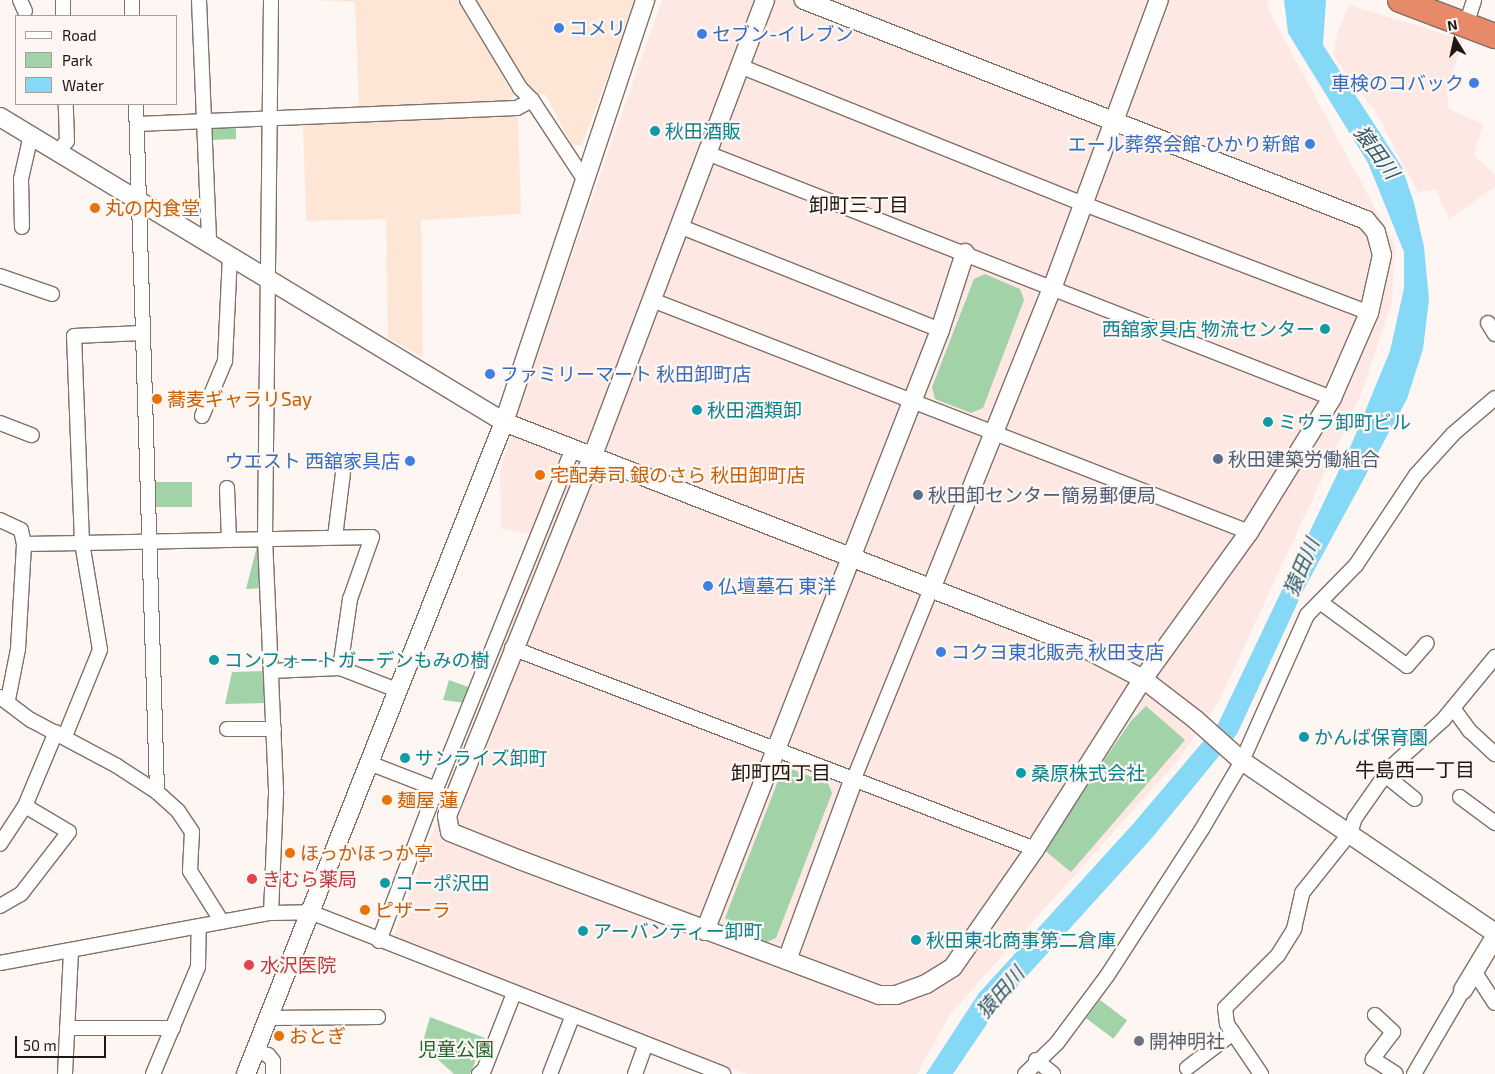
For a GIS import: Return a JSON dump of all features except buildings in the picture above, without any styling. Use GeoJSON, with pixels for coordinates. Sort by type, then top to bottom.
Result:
{"type":"FeatureCollection","features":[{"type":"Feature","properties":{"kind":"highway"},"geometry":{"type":"LineString","coordinates":[[1400,0],[1495,36]]}},
{"type":"Feature","properties":{"kind":"street"},"geometry":{"type":"LineString","coordinates":[[62,0],[63,15]]}},
{"type":"Feature","properties":{"kind":"street"},"geometry":{"type":"LineString","coordinates":[[132,0],[132,15]]}},
{"type":"Feature","properties":{"kind":"street"},"geometry":{"type":"LineString","coordinates":[[199,0],[208,242]]}},
{"type":"Feature","properties":{"kind":"street"},"geometry":{"type":"LineString","coordinates":[[270,0],[270,280],[265,538],[276,794],[271,913]]}},
{"type":"Feature","properties":{"kind":"street"},"geometry":{"type":"LineString","coordinates":[[467,0],[520,88],[532,100],[584,179]]}},
{"type":"Feature","properties":{"kind":"street"},"geometry":{"type":"LineString","coordinates":[[246,1074],[504,422],[645,0]]}},
{"type":"Feature","properties":{"kind":"street"},"geometry":{"type":"LineString","coordinates":[[765,0],[592,457],[512,648],[447,816],[450,832],[879,996],[896,995],[926,984],[953,966],[1035,849],[1143,679],[1249,532],[1332,398],[1369,313],[1382,255],[1376,232],[1366,220],[804,0]]}},
{"type":"Feature","properties":{"kind":"street"},"geometry":{"type":"LineString","coordinates":[[787,960],[853,781],[1053,286],[1159,0]]}},
{"type":"Feature","properties":{"kind":"street"},"geometry":{"type":"LineString","coordinates":[[1466,25],[1474,0]]}},
{"type":"Feature","properties":{"kind":"street"},"geometry":{"type":"LineString","coordinates":[[740,66],[1084,204],[1369,313]]}},
{"type":"Feature","properties":{"kind":"street"},"geometry":{"type":"LineString","coordinates":[[137,124],[517,108],[532,100]]}},
{"type":"Feature","properties":{"kind":"street"},"geometry":{"type":"LineString","coordinates":[[58,152],[67,141],[66,105]]}},
{"type":"Feature","properties":{"kind":"street"},"geometry":{"type":"LineString","coordinates":[[136,105],[157,792]]}},
{"type":"Feature","properties":{"kind":"street"},"geometry":{"type":"LineString","coordinates":[[0,117],[504,422],[850,559],[1084,648],[1143,679],[1236,755],[1350,833],[1463,914],[1495,933]]}},
{"type":"Feature","properties":{"kind":"street"},"geometry":{"type":"LineString","coordinates":[[22,227],[21,178],[30,135]]}},
{"type":"Feature","properties":{"kind":"street"},"geometry":{"type":"LineString","coordinates":[[707,153],[1053,286],[1332,398]]}},
{"type":"Feature","properties":{"kind":"street"},"geometry":{"type":"LineString","coordinates":[[680,226],[940,330]]}},
{"type":"Feature","properties":{"kind":"street"},"geometry":{"type":"LineString","coordinates":[[705,931],[940,330],[965,253]]}},
{"type":"Feature","properties":{"kind":"street"},"geometry":{"type":"LineString","coordinates":[[202,416],[225,361],[230,255]]}},
{"type":"Feature","properties":{"kind":"street"},"geometry":{"type":"LineString","coordinates":[[0,276],[52,294]]}},
{"type":"Feature","properties":{"kind":"street"},"geometry":{"type":"LineString","coordinates":[[652,300],[911,403],[994,432],[1249,532]]}},
{"type":"Feature","properties":{"kind":"street"},"geometry":{"type":"LineString","coordinates":[[0,844],[25,806],[100,650],[82,543],[74,336],[142,333]]}},
{"type":"Feature","properties":{"kind":"street"},"geometry":{"type":"LineString","coordinates":[[1025,1074],[1036,1060],[1056,1043],[1107,976],[1202,829],[1236,755],[1307,615],[1356,565],[1416,475],[1453,434],[1495,398]]}},
{"type":"Feature","properties":{"kind":"street"},"geometry":{"type":"LineString","coordinates":[[0,423],[32,436]]}},
{"type":"Feature","properties":{"kind":"street"},"geometry":{"type":"LineString","coordinates":[[379,941],[436,789],[572,450]]}},
{"type":"Feature","properties":{"kind":"street"},"geometry":{"type":"LineString","coordinates":[[335,537],[343,473]]}},
{"type":"Feature","properties":{"kind":"street"},"geometry":{"type":"LineString","coordinates":[[228,488],[229,540]]}},
{"type":"Feature","properties":{"kind":"street"},"geometry":{"type":"LineString","coordinates":[[0,520],[21,530],[24,544],[18,649],[4,699],[31,720],[61,734],[157,792],[178,811],[192,832],[190,871],[222,922]]}},
{"type":"Feature","properties":{"kind":"street"},"geometry":{"type":"LineString","coordinates":[[24,544],[150,543],[265,538],[372,537],[350,599],[340,668]]}},
{"type":"Feature","properties":{"kind":"street"},"geometry":{"type":"LineString","coordinates":[[1320,602],[1407,666],[1427,643]]}},
{"type":"Feature","properties":{"kind":"street"},"geometry":{"type":"LineString","coordinates":[[512,648],[774,751],[1035,849]]}},
{"type":"Feature","properties":{"kind":"street"},"geometry":{"type":"LineString","coordinates":[[1261,1074],[1227,1024],[1225,1008],[1278,955],[1294,929],[1302,893],[1350,833],[1355,818],[1385,775],[1453,708],[1495,657]]}},
{"type":"Feature","properties":{"kind":"street"},"geometry":{"type":"LineString","coordinates":[[271,671],[340,668],[397,690]]}},
{"type":"Feature","properties":{"kind":"street"},"geometry":{"type":"LineString","coordinates":[[1453,708],[1470,731],[1495,754]]}},
{"type":"Feature","properties":{"kind":"street"},"geometry":{"type":"LineString","coordinates":[[227,729],[274,728]]}},
{"type":"Feature","properties":{"kind":"street"},"geometry":{"type":"LineString","coordinates":[[369,763],[436,789]]}},
{"type":"Feature","properties":{"kind":"street"},"geometry":{"type":"LineString","coordinates":[[1385,775],[1415,800]]}},
{"type":"Feature","properties":{"kind":"street"},"geometry":{"type":"LineString","coordinates":[[1460,797],[1495,823]]}},
{"type":"Feature","properties":{"kind":"street"},"geometry":{"type":"LineString","coordinates":[[0,906],[21,894],[69,832],[25,806]]}},
{"type":"Feature","properties":{"kind":"street"},"geometry":{"type":"LineString","coordinates":[[0,963],[71,953],[271,913],[310,912],[379,941],[723,1074]]}},
{"type":"Feature","properties":{"kind":"street"},"geometry":{"type":"LineString","coordinates":[[153,1074],[198,966],[198,928]]}},
{"type":"Feature","properties":{"kind":"street"},"geometry":{"type":"LineString","coordinates":[[1414,1074],[1495,937]]}},
{"type":"Feature","properties":{"kind":"street"},"geometry":{"type":"LineString","coordinates":[[65,1074],[71,953]]}},
{"type":"Feature","properties":{"kind":"street"},"geometry":{"type":"LineString","coordinates":[[1474,971],[1495,1003]]}},
{"type":"Feature","properties":{"kind":"street"},"geometry":{"type":"LineString","coordinates":[[479,1074],[484,1070],[514,993]]}},
{"type":"Feature","properties":{"kind":"street"},"geometry":{"type":"LineString","coordinates":[[550,1074],[573,1015]]}},
{"type":"Feature","properties":{"kind":"street"},"geometry":{"type":"LineString","coordinates":[[1375,1015],[1393,1032],[1373,1059],[1396,1074]]}},
{"type":"Feature","properties":{"kind":"street"},"geometry":{"type":"LineString","coordinates":[[269,1018],[378,1016]]}},
{"type":"Feature","properties":{"kind":"street"},"geometry":{"type":"LineString","coordinates":[[67,1028],[173,1028]]}},
{"type":"Feature","properties":{"kind":"street"},"geometry":{"type":"LineString","coordinates":[[1187,1068],[1234,1033]]}},
{"type":"Feature","properties":{"kind":"street"},"geometry":{"type":"LineString","coordinates":[[635,1074],[646,1044]]}},
{"type":"Feature","properties":{"kind":"street"},"geometry":{"type":"LineString","coordinates":[[255,1051],[268,1055],[273,1061],[273,1074]]}},
{"type":"Feature","properties":{"kind":"street"},"geometry":{"type":"LineString","coordinates":[[1036,1060],[1053,1074]]}},
{"type":"Feature","properties":{"kind":"shaded area"},"geometry":{"type":"Polygon","coordinates":[[[313,0],[458,0],[514,96],[509,101],[359,108],[355,2],[313,0]]]}},
{"type":"Feature","properties":{"kind":"shaded area","name":"コメリ"},"geometry":{"type":"Polygon","coordinates":[[[474,0],[636,0],[582,145],[572,145],[546,95],[529,91],[474,0]]]}},
{"type":"Feature","properties":{"kind":"shaded area"},"geometry":{"type":"Polygon","coordinates":[[[662,0],[1268,0],[1269,11],[1395,245],[1392,301],[1361,394],[1220,699],[1180,758],[951,1013],[917,1074],[746,1074],[393,938],[544,536],[501,529],[500,471],[527,382],[662,0]]]}},
{"type":"Feature","properties":{"kind":"shaded area"},"geometry":{"type":"Polygon","coordinates":[[[1349,5],[1464,40],[1446,89],[1449,109],[1483,124],[1474,155],[1495,175],[1495,187],[1449,219],[1436,189],[1418,193],[1376,112],[1333,56],[1337,35],[1349,5]]]}},
{"type":"Feature","properties":{"kind":"shaded area"},"geometry":{"type":"Polygon","coordinates":[[[518,115],[521,214],[421,220],[423,357],[388,338],[386,219],[306,221],[303,122],[518,115]]]}},
{"type":"Feature","properties":{"kind":"green space"},"geometry":{"type":"Polygon","coordinates":[[[236,125],[236,139],[210,140],[210,132],[215,126],[236,125]]]}},
{"type":"Feature","properties":{"kind":"green space"},"geometry":{"type":"Polygon","coordinates":[[[985,274],[1020,289],[1024,300],[983,408],[971,413],[935,399],[932,387],[974,279],[985,274]]]}},
{"type":"Feature","properties":{"kind":"green space"},"geometry":{"type":"Polygon","coordinates":[[[155,482],[192,482],[192,507],[155,507],[155,482]]]}},
{"type":"Feature","properties":{"kind":"green space"},"geometry":{"type":"Polygon","coordinates":[[[257,546],[261,551],[262,588],[246,589],[257,546]]]}},
{"type":"Feature","properties":{"kind":"green space"},"geometry":{"type":"Polygon","coordinates":[[[267,671],[267,703],[225,704],[232,672],[267,671]]]}},
{"type":"Feature","properties":{"kind":"green space"},"geometry":{"type":"Polygon","coordinates":[[[449,680],[471,688],[465,703],[443,700],[449,680]]]}},
{"type":"Feature","properties":{"kind":"green space"},"geometry":{"type":"Polygon","coordinates":[[[1146,706],[1185,740],[1071,872],[1043,849],[1131,721],[1146,706]]]}},
{"type":"Feature","properties":{"kind":"green space"},"geometry":{"type":"Polygon","coordinates":[[[791,769],[828,783],[832,793],[776,938],[765,943],[729,928],[725,918],[781,773],[791,769]]]}},
{"type":"Feature","properties":{"kind":"green space"},"geometry":{"type":"Polygon","coordinates":[[[1100,1000],[1127,1020],[1113,1039],[1086,1018],[1100,1000]]]}},
{"type":"Feature","properties":{"kind":"green space","name":"児童公園"},"geometry":{"type":"Polygon","coordinates":[[[430,1017],[485,1038],[470,1074],[454,1074],[422,1045],[430,1017]]]}},
{"type":"Feature","properties":{"kind":"water","name":"猿田川"},"geometry":{"type":"Polygon","coordinates":[[[1284,0],[1326,0],[1323,45],[1402,167],[1414,203],[1424,247],[1429,299],[1423,349],[1407,399],[1303,591],[1237,734],[1151,839],[997,1009],[953,1074],[926,1074],[979,993],[1133,824],[1218,724],[1352,443],[1390,351],[1404,288],[1404,252],[1368,163],[1288,33],[1284,0]]]}},
{"type":"Feature","properties":{"kind":"place","name":"コメリ"},"geometry":{"type":"Point","coordinates":[559,28]}},
{"type":"Feature","properties":{"kind":"place","name":"セブン-イレブン"},"geometry":{"type":"Point","coordinates":[702,34]}},
{"type":"Feature","properties":{"kind":"place","name":"車検のコバック"},"geometry":{"type":"Point","coordinates":[1474,83]}},
{"type":"Feature","properties":{"kind":"place","name":"秋田酒販"},"geometry":{"type":"Point","coordinates":[655,131]}},
{"type":"Feature","properties":{"kind":"place","name":"エール葬祭会館 ひかり新館"},"geometry":{"type":"Point","coordinates":[1310,144]}},
{"type":"Feature","properties":{"kind":"place","name":"丸の内食堂"},"geometry":{"type":"Point","coordinates":[95,208]}},
{"type":"Feature","properties":{"kind":"place","name":"西舘家具店 物流センター"},"geometry":{"type":"Point","coordinates":[1325,329]}},
{"type":"Feature","properties":{"kind":"place","name":"ファミリーマート 秋田卸町店"},"geometry":{"type":"Point","coordinates":[490,374]}},
{"type":"Feature","properties":{"kind":"place","name":"蕎麦ギャラリSay"},"geometry":{"type":"Point","coordinates":[157,399]}},
{"type":"Feature","properties":{"kind":"place","name":"秋田酒類卸"},"geometry":{"type":"Point","coordinates":[697,410]}},
{"type":"Feature","properties":{"kind":"place","name":"ミウラ卸町ビル"},"geometry":{"type":"Point","coordinates":[1268,422]}},
{"type":"Feature","properties":{"kind":"place","name":"秋田建築労働組合"},"geometry":{"type":"Point","coordinates":[1218,459]}},
{"type":"Feature","properties":{"kind":"place","name":"ウエスト 西舘家具店"},"geometry":{"type":"Point","coordinates":[410,461]}},
{"type":"Feature","properties":{"kind":"place","name":"宅配寿司 銀のさら 秋田卸町店"},"geometry":{"type":"Point","coordinates":[540,475]}},
{"type":"Feature","properties":{"kind":"place","name":"秋田卸センター簡易郵便局"},"geometry":{"type":"Point","coordinates":[918,495]}},
{"type":"Feature","properties":{"kind":"place","name":"仏壇墓石 東洋"},"geometry":{"type":"Point","coordinates":[708,586]}},
{"type":"Feature","properties":{"kind":"place","name":"コクヨ東北販売 秋田支店"},"geometry":{"type":"Point","coordinates":[941,652]}},
{"type":"Feature","properties":{"kind":"place","name":"コンフォートガーデンもみの樹"},"geometry":{"type":"Point","coordinates":[214,660]}},
{"type":"Feature","properties":{"kind":"place","name":"かんば保育園"},"geometry":{"type":"Point","coordinates":[1304,737]}},
{"type":"Feature","properties":{"kind":"place","name":"サンライズ卸町"},"geometry":{"type":"Point","coordinates":[405,758]}},
{"type":"Feature","properties":{"kind":"place","name":"桑原株式会社"},"geometry":{"type":"Point","coordinates":[1021,773]}},
{"type":"Feature","properties":{"kind":"place","name":"麺屋 蓮"},"geometry":{"type":"Point","coordinates":[387,800]}},
{"type":"Feature","properties":{"kind":"place","name":"ほっかほっか亭"},"geometry":{"type":"Point","coordinates":[290,853]}},
{"type":"Feature","properties":{"kind":"place","name":"きむら薬局"},"geometry":{"type":"Point","coordinates":[252,879]}},
{"type":"Feature","properties":{"kind":"place","name":"コーポ沢田"},"geometry":{"type":"Point","coordinates":[385,883]}},
{"type":"Feature","properties":{"kind":"place","name":"ピザーラ"},"geometry":{"type":"Point","coordinates":[365,910]}},
{"type":"Feature","properties":{"kind":"place","name":"アーバンティー卸町"},"geometry":{"type":"Point","coordinates":[583,931]}},
{"type":"Feature","properties":{"kind":"place","name":"秋田東北商事第二倉庫"},"geometry":{"type":"Point","coordinates":[916,940]}},
{"type":"Feature","properties":{"kind":"place","name":"水沢医院"},"geometry":{"type":"Point","coordinates":[249,965]}},
{"type":"Feature","properties":{"kind":"place","name":"おとぎ"},"geometry":{"type":"Point","coordinates":[279,1036]}},
{"type":"Feature","properties":{"kind":"place","name":"開神明社"},"geometry":{"type":"Point","coordinates":[1139,1041]}},
{"type":"Feature","properties":{"kind":"district","name":"卸町三丁目"},"geometry":{"type":"Point","coordinates":[859,204]}},
{"type":"Feature","properties":{"kind":"district","name":"牛島西一丁目"},"geometry":{"type":"Point","coordinates":[1415,769]}},
{"type":"Feature","properties":{"kind":"district","name":"卸町四丁目"},"geometry":{"type":"Point","coordinates":[781,772]}}]}
